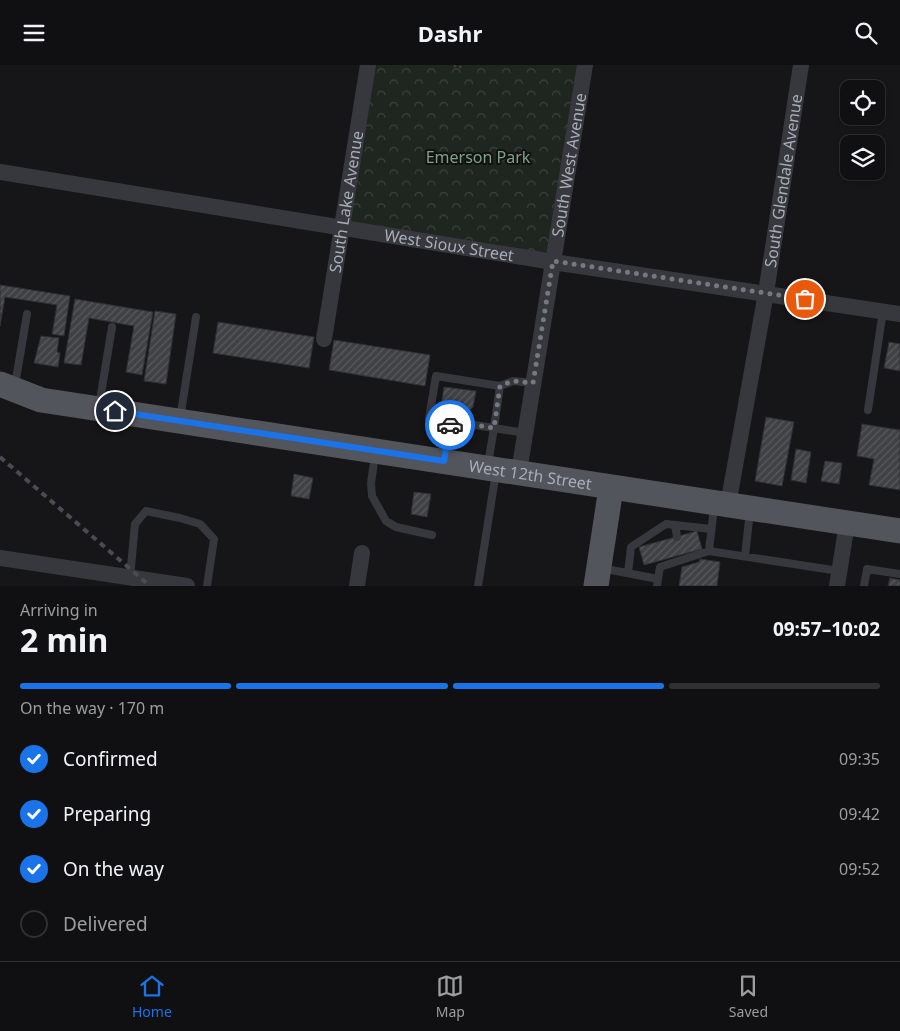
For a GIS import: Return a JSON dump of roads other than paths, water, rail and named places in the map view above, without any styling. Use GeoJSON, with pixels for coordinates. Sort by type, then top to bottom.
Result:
{"type":"FeatureCollection","features":[{"type":"Feature","properties":{"kind":"main road","name":"West 12th Street"},"geometry":{"type":"LineString","coordinates":[[5,393],[900,531]]}},
{"type":"Feature","properties":{"kind":"main road"},"geometry":{"type":"LineString","coordinates":[[598,577],[611,487]]}},
{"type":"Feature","properties":{"kind":"street","name":"South Lake Avenue"},"geometry":{"type":"LineString","coordinates":[[324,339],[368,65]]}},
{"type":"Feature","properties":{"kind":"street","name":"South West Avenue"},"geometry":{"type":"LineString","coordinates":[[501,470],[525,433],[585,65]]}},
{"type":"Feature","properties":{"kind":"street","name":"South Glendale Avenue"},"geometry":{"type":"LineString","coordinates":[[731,505],[801,65]]}},
{"type":"Feature","properties":{"kind":"street","name":"West Sioux Street"},"geometry":{"type":"LineString","coordinates":[[0,172],[342,228],[900,314]]}},
{"type":"Feature","properties":{"kind":"street"},"geometry":{"type":"LineString","coordinates":[[838,578],[847,523]]}},
{"type":"Feature","properties":{"kind":"street"},"geometry":{"type":"LineString","coordinates":[[357,586],[362,553]]}},
{"type":"Feature","properties":{"kind":"street"},"geometry":{"type":"LineString","coordinates":[[0,558],[123,580],[187,586]]}},
{"type":"Feature","properties":{"kind":"lane"},"geometry":{"type":"LineString","coordinates":[[868,410],[883,311]]}},
{"type":"Feature","properties":{"kind":"lane"},"geometry":{"type":"LineString","coordinates":[[5,393],[27,314]]}},
{"type":"Feature","properties":{"kind":"lane"},"geometry":{"type":"LineString","coordinates":[[179,421],[196,317]]}},
{"type":"Feature","properties":{"kind":"lane"},"geometry":{"type":"LineString","coordinates":[[99,409],[112,327]]}},
{"type":"Feature","properties":{"kind":"lane"},"geometry":{"type":"LineString","coordinates":[[525,433],[429,418],[436,376],[500,386],[513,381],[533,383]]}},
{"type":"Feature","properties":{"kind":"lane"},"geometry":{"type":"LineString","coordinates":[[478,586],[501,470],[494,428],[500,386]]}},
{"type":"Feature","properties":{"kind":"lane"},"geometry":{"type":"LineString","coordinates":[[444,461],[450,421]]}},
{"type":"Feature","properties":{"kind":"lane"},"geometry":{"type":"LineString","coordinates":[[376,450],[371,483],[372,496],[386,521],[396,527],[432,535]]}},
{"type":"Feature","properties":{"kind":"lane"},"geometry":{"type":"LineString","coordinates":[[709,551],[711,529],[731,505]]}},
{"type":"Feature","properties":{"kind":"lane"},"geometry":{"type":"LineString","coordinates":[[731,505],[745,556]]}},
{"type":"Feature","properties":{"kind":"lane"},"geometry":{"type":"LineString","coordinates":[[123,580],[135,524],[146,511],[180,517],[200,524],[214,539],[207,586]]}},
{"type":"Feature","properties":{"kind":"lane"},"geometry":{"type":"LineString","coordinates":[[628,573],[631,547],[666,524],[711,529]]}},
{"type":"Feature","properties":{"kind":"lane"},"geometry":{"type":"LineString","coordinates":[[675,525],[677,537]]}},
{"type":"Feature","properties":{"kind":"lane"},"geometry":{"type":"LineString","coordinates":[[650,535],[653,544]]}},
{"type":"Feature","properties":{"kind":"lane"},"geometry":{"type":"LineString","coordinates":[[598,577],[628,573],[658,583],[659,564],[683,556],[709,551],[745,556],[838,578]]}},
{"type":"Feature","properties":{"kind":"lane"},"geometry":{"type":"LineString","coordinates":[[864,586],[867,569],[900,574]]}},
{"type":"Feature","properties":{"kind":"railway"},"geometry":{"type":"LineString","coordinates":[[0,457],[150,586]]}},
{"type":"Feature","properties":{"kind":"park label","name":"Emerson Park"},"geometry":{"type":"Point","coordinates":[478,157]}}]}
